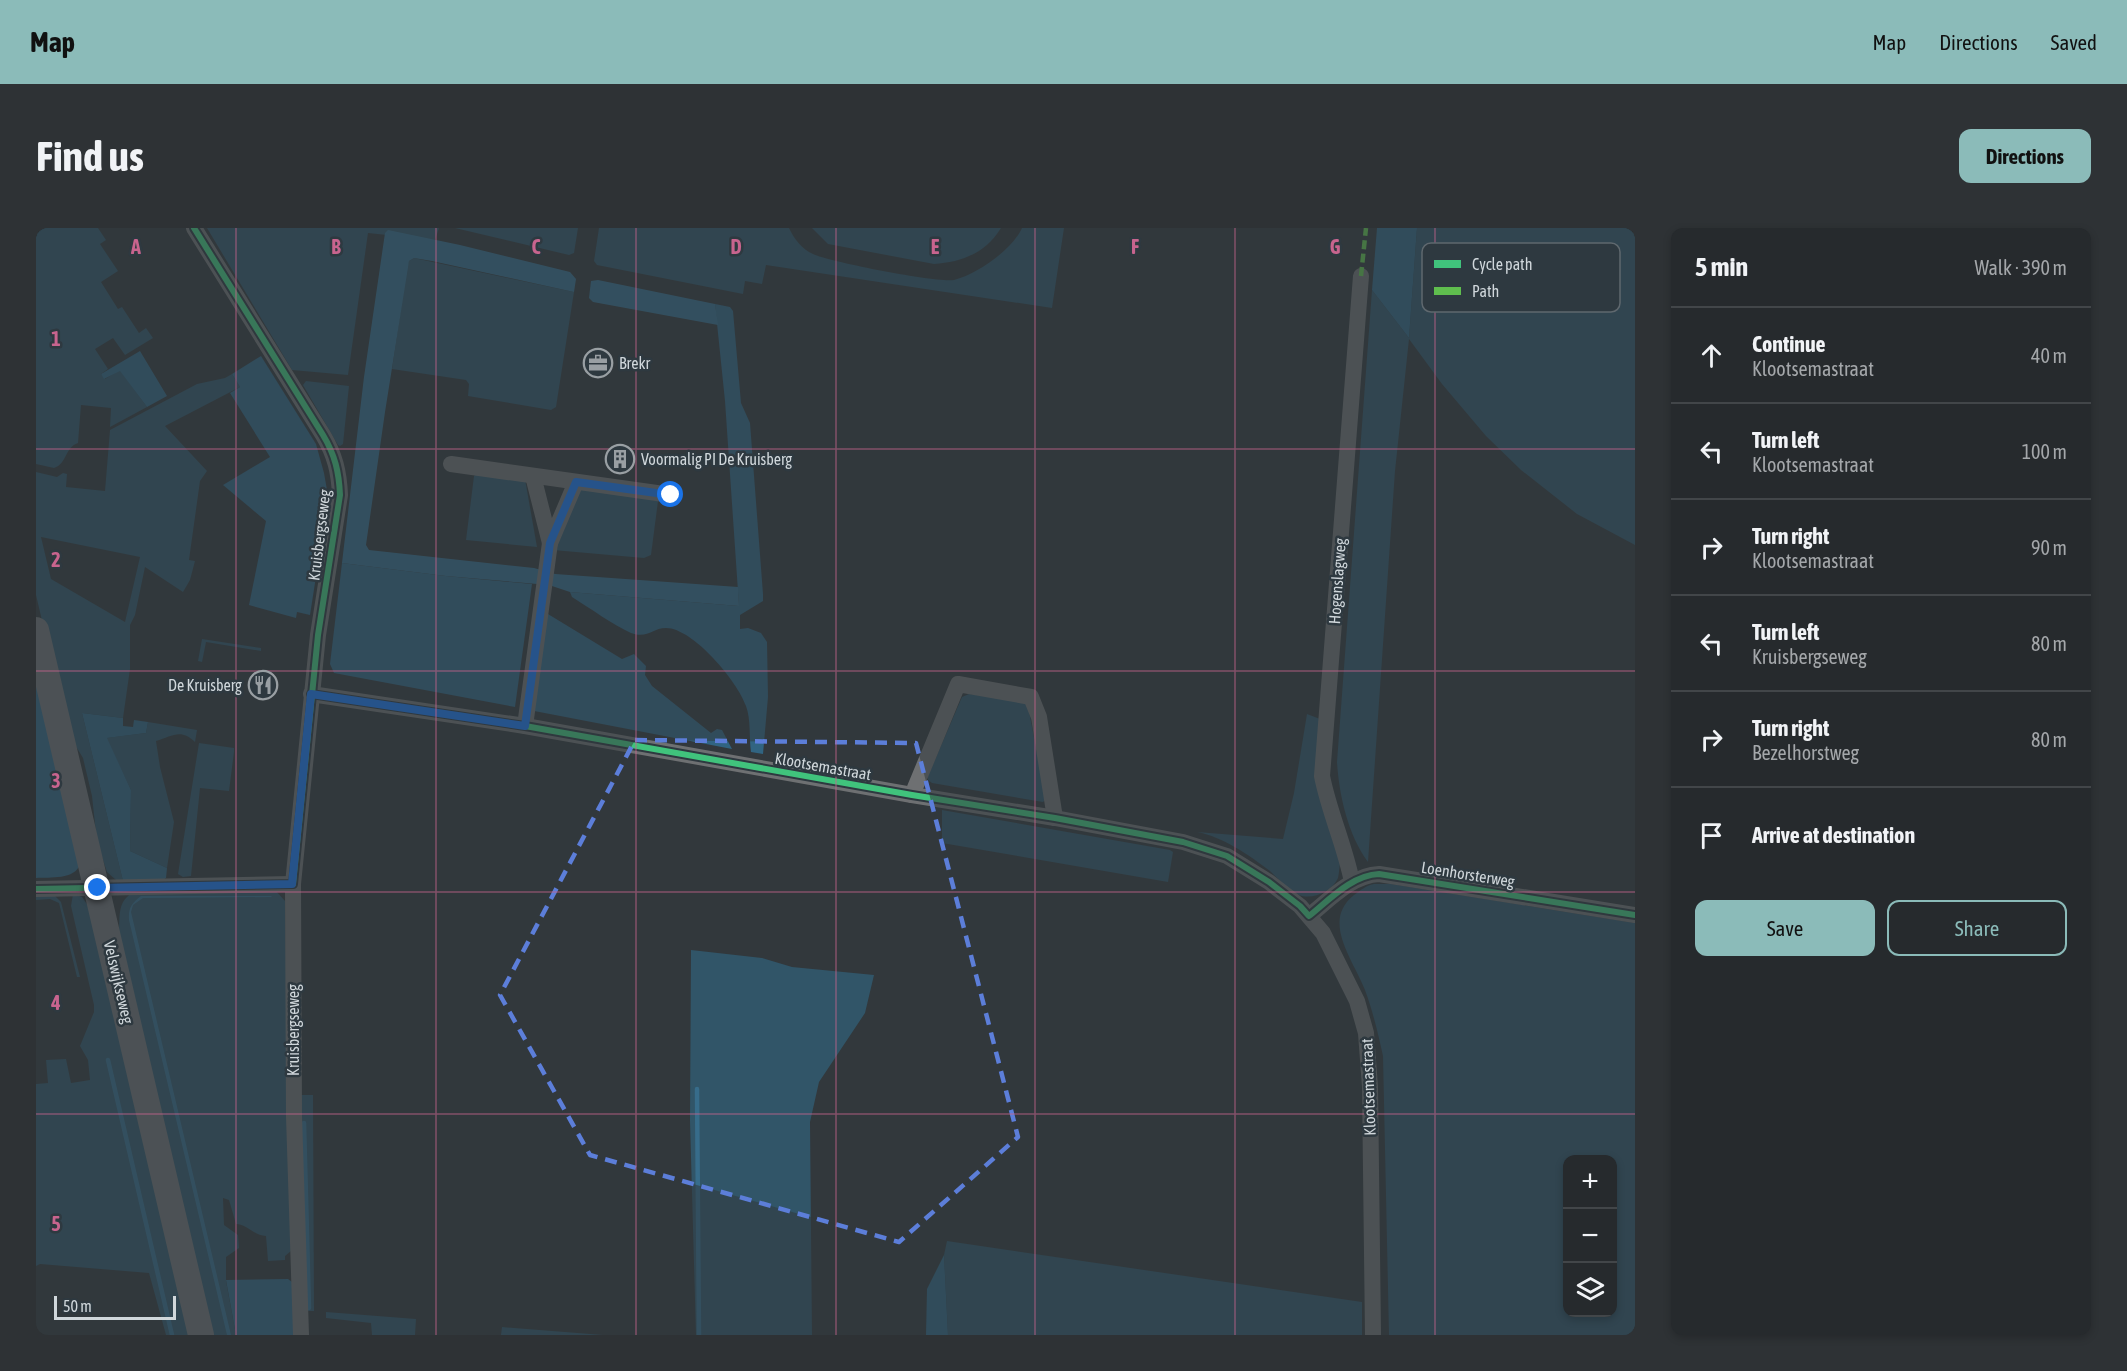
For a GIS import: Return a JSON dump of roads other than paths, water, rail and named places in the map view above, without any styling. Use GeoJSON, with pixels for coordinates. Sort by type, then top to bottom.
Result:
{"type":"FeatureCollection","features":[{"type":"Feature","properties":{"kind":"main road","name":"Velswijkseweg"},"geometry":{"type":"LineString","coordinates":[[36,630],[201,1335]]}},
{"type":"Feature","properties":{"kind":"street","name":"Kruisbergseweg"},"geometry":{"type":"LineString","coordinates":[[194,228],[310,412],[336,462],[340,495],[318,634],[292,884],[294,1116],[301,1335]]}},
{"type":"Feature","properties":{"kind":"street","name":"Hogenslagweg"},"geometry":{"type":"LineString","coordinates":[[1352,882],[1348,860],[1326,796],[1322,776],[1361,276]]}},
{"type":"Feature","properties":{"kind":"street"},"geometry":{"type":"LineString","coordinates":[[451,464],[671,495]]}},
{"type":"Feature","properties":{"kind":"street"},"geometry":{"type":"LineString","coordinates":[[533,476],[550,543]]}},
{"type":"Feature","properties":{"kind":"street"},"geometry":{"type":"LineString","coordinates":[[525,726],[550,543],[576,482]]}},
{"type":"Feature","properties":{"kind":"street"},"geometry":{"type":"LineString","coordinates":[[912,795],[958,684],[1031,697],[1039,717],[1054,818]]}},
{"type":"Feature","properties":{"kind":"street","name":"Klootsemastraat"},"geometry":{"type":"LineString","coordinates":[[311,694],[525,726],[1054,818],[1183,842],[1227,856],[1269,882],[1300,906],[1323,933],[1352,991],[1366,1033],[1370,1087],[1372,1335]]}},
{"type":"Feature","properties":{"kind":"street","name":"Loenhorsterweg"},"geometry":{"type":"LineString","coordinates":[[1309,916],[1352,882],[1370,874],[1635,915]]}},
{"type":"Feature","properties":{"kind":"street"},"geometry":{"type":"LineString","coordinates":[[36,889],[292,884]]}},
{"type":"Feature","properties":{"kind":"waterway"},"geometry":{"type":"LineString","coordinates":[[108,1060],[172,1335]]}},
{"type":"Feature","properties":{"kind":"waterway"},"geometry":{"type":"LineString","coordinates":[[697,1089],[699,1335]]}},
{"type":"Feature","properties":{"kind":"waterway"},"geometry":{"type":"LineString","coordinates":[[304,1123],[309,1308]]}},
{"type":"Feature","properties":{"kind":"place","name":"Brekr"},"geometry":{"type":"Point","coordinates":[598,363]}},
{"type":"Feature","properties":{"kind":"place","name":"Voormalig PI De Kruisberg"},"geometry":{"type":"Point","coordinates":[620,459]}},
{"type":"Feature","properties":{"kind":"place","name":"De Kruisberg"},"geometry":{"type":"Point","coordinates":[263,685]}}]}
